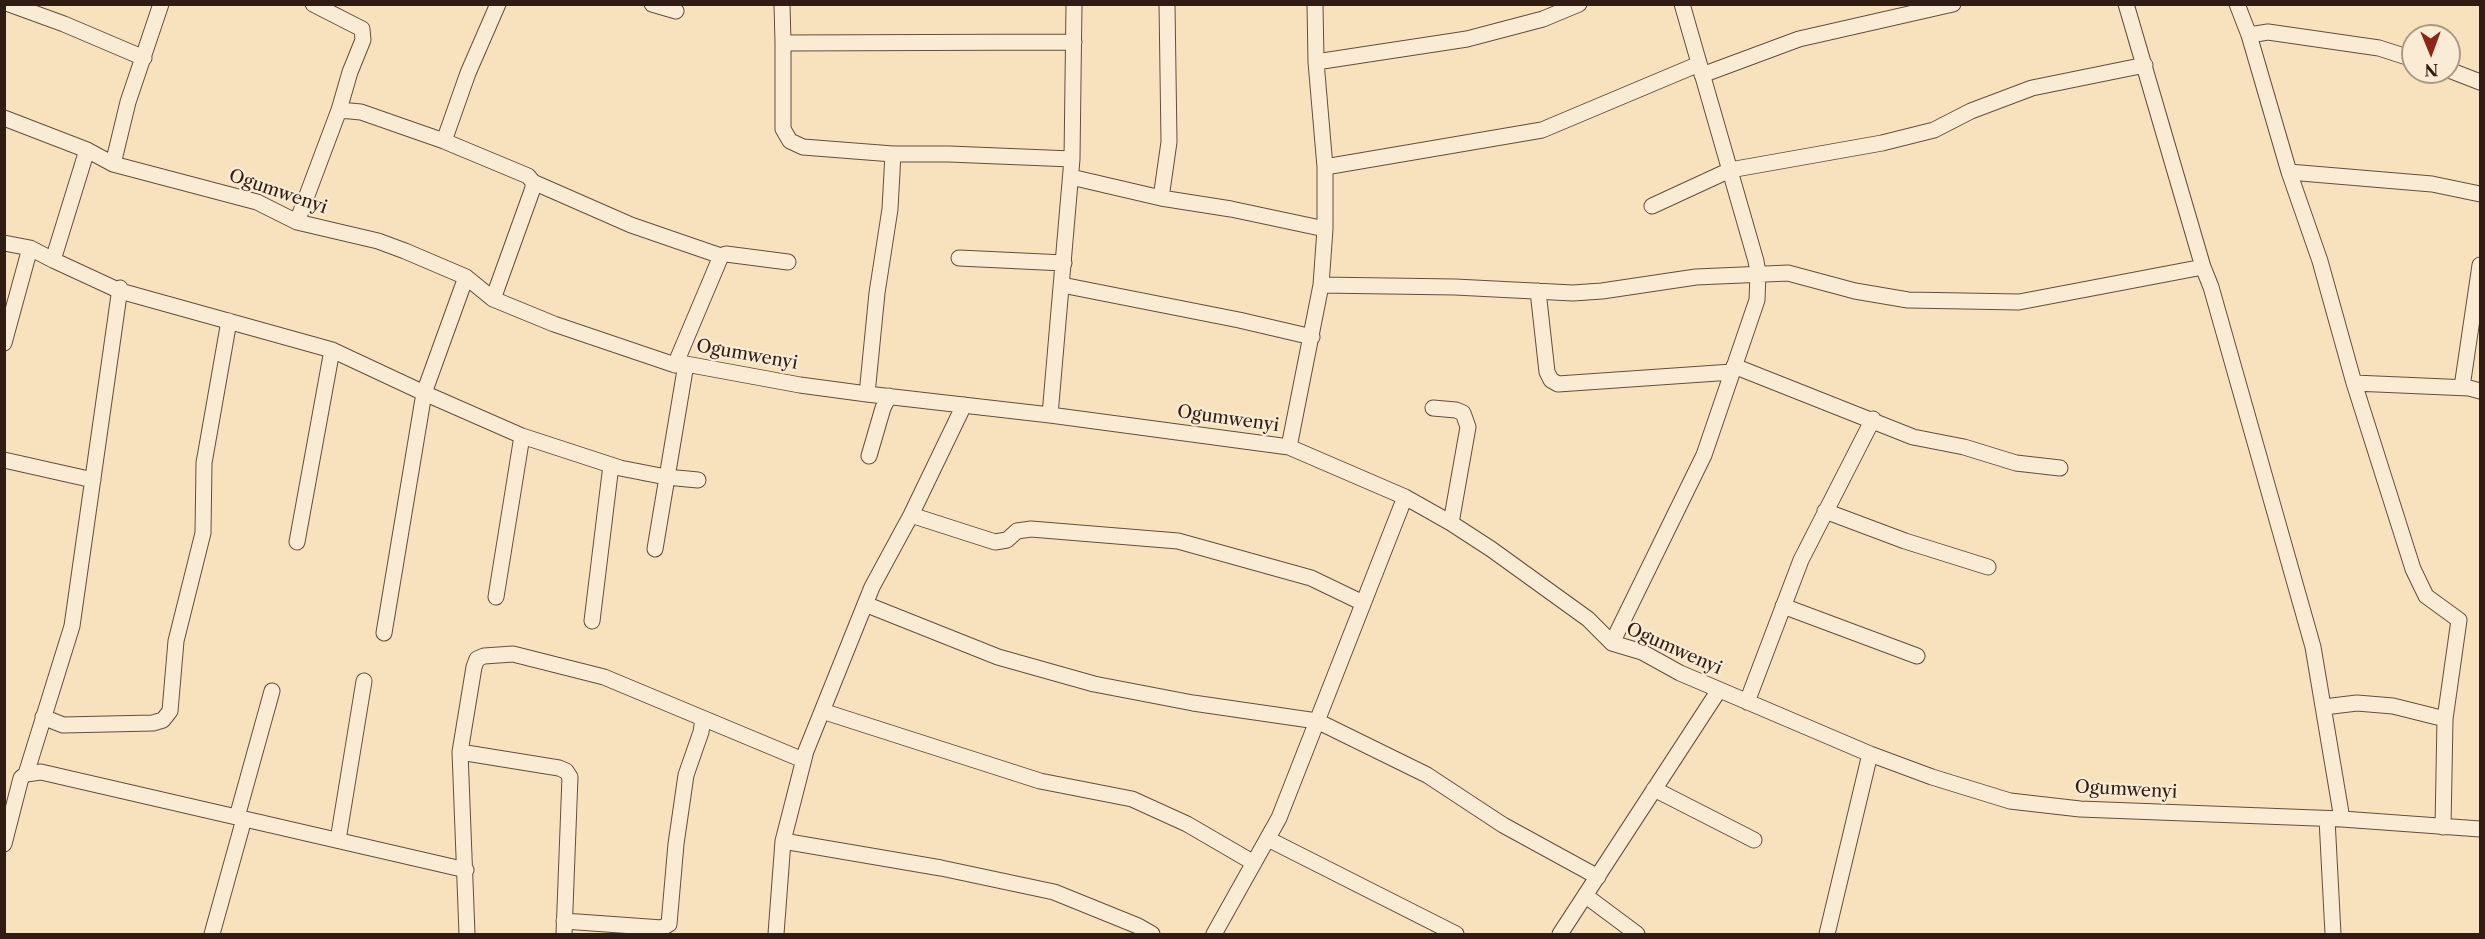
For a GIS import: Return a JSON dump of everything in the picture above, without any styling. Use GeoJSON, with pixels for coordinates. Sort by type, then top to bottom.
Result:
{"type":"FeatureCollection","features":[{"type":"Feature","properties":{"kind":"street"},"geometry":{"type":"LineString","coordinates":[[9,4],[64,24],[144,58]]}},
{"type":"Feature","properties":{"kind":"street"},"geometry":{"type":"LineString","coordinates":[[113,164],[128,102],[161,4]]}},
{"type":"Feature","properties":{"kind":"street"},"geometry":{"type":"LineString","coordinates":[[297,222],[363,40],[362,29],[332,9],[313,4]]}},
{"type":"Feature","properties":{"kind":"street"},"geometry":{"type":"LineString","coordinates":[[444,141],[468,73],[498,4]]}},
{"type":"Feature","properties":{"kind":"street"},"geometry":{"type":"LineString","coordinates":[[652,4],[676,11]]}},
{"type":"Feature","properties":{"kind":"street"},"geometry":{"type":"LineString","coordinates":[[782,4],[783,129],[790,141],[803,147],[893,154],[1072,159]]}},
{"type":"Feature","properties":{"kind":"street"},"geometry":{"type":"LineString","coordinates":[[1050,415],[1071,177],[1074,4]]}},
{"type":"Feature","properties":{"kind":"street"},"geometry":{"type":"LineString","coordinates":[[1161,198],[1169,142],[1167,4]]}},
{"type":"Feature","properties":{"kind":"street"},"geometry":{"type":"LineString","coordinates":[[1289,447],[1321,285],[1325,230],[1325,167],[1316,62],[1315,4]]}},
{"type":"Feature","properties":{"kind":"street"},"geometry":{"type":"LineString","coordinates":[[1316,62],[1467,39],[1543,19],[1579,4]]}},
{"type":"Feature","properties":{"kind":"street"},"geometry":{"type":"LineString","coordinates":[[1612,643],[1704,455],[1757,300],[1758,273],[1682,4]]}},
{"type":"Feature","properties":{"kind":"street"},"geometry":{"type":"LineString","coordinates":[[1325,167],[1542,130],[1701,69],[1799,39],[1953,4]]}},
{"type":"Feature","properties":{"kind":"street"},"geometry":{"type":"LineString","coordinates":[[2118,4],[2211,287],[2313,647],[2324,707],[2334,819],[2333,934]]}},
{"type":"Feature","properties":{"kind":"street"},"geometry":{"type":"LineString","coordinates":[[2126,4],[2140,66]]}},
{"type":"Feature","properties":{"kind":"street"},"geometry":{"type":"LineString","coordinates":[[2237,4],[2249,35],[2289,172],[2320,261],[2354,383],[2413,569],[2426,596],[2459,620],[2445,719],[2443,827]]}},
{"type":"Feature","properties":{"kind":"street"},"geometry":{"type":"LineString","coordinates":[[2249,35],[2268,32],[2379,48],[2401,55]]}},
{"type":"Feature","properties":{"kind":"street"},"geometry":{"type":"LineString","coordinates":[[783,43],[1074,42]]}},
{"type":"Feature","properties":{"kind":"street"},"geometry":{"type":"LineString","coordinates":[[1652,206],[1730,170],[1882,143],[1934,130],[1971,111],[2032,88],[2140,66]]}},
{"type":"Feature","properties":{"kind":"street"},"geometry":{"type":"LineString","coordinates":[[2461,74],[2481,82]]}},
{"type":"Feature","properties":{"kind":"street"},"geometry":{"type":"LineString","coordinates":[[339,110],[361,112],[444,141],[528,176],[533,182],[631,225],[720,256],[726,254],[788,262]]}},
{"type":"Feature","properties":{"kind":"street","name":"Ogumwenyi"},"geometry":{"type":"LineString","coordinates":[[4,118],[87,150],[113,164],[257,202],[297,222],[378,241],[465,277],[493,299],[596,339],[681,364],[800,385],[1289,447],[1405,497],[1451,524],[1491,549],[1588,619],[1612,643],[1642,652],[1680,673],[1870,754],[1932,777],[2010,801],[2080,808],[2334,819],[2481,829]]}},
{"type":"Feature","properties":{"kind":"street"},"geometry":{"type":"LineString","coordinates":[[53,260],[87,150]]}},
{"type":"Feature","properties":{"kind":"street"},"geometry":{"type":"LineString","coordinates":[[867,394],[890,209],[893,154]]}},
{"type":"Feature","properties":{"kind":"street"},"geometry":{"type":"LineString","coordinates":[[2289,172],[2432,184],[2481,194]]}},
{"type":"Feature","properties":{"kind":"street"},"geometry":{"type":"LineString","coordinates":[[1071,177],[1161,198],[1231,209],[1325,230]]}},
{"type":"Feature","properties":{"kind":"street"},"geometry":{"type":"LineString","coordinates":[[493,299],[533,188],[533,182]]}},
{"type":"Feature","properties":{"kind":"street"},"geometry":{"type":"LineString","coordinates":[[4,243],[30,248],[120,291],[332,350],[522,436],[611,465],[666,477],[698,480]]}},
{"type":"Feature","properties":{"kind":"street"},"geometry":{"type":"LineString","coordinates":[[4,343],[30,248]]}},
{"type":"Feature","properties":{"kind":"street"},"geometry":{"type":"LineString","coordinates":[[655,549],[681,364],[720,256]]}},
{"type":"Feature","properties":{"kind":"street"},"geometry":{"type":"LineString","coordinates":[[958,258],[1064,263]]}},
{"type":"Feature","properties":{"kind":"street"},"geometry":{"type":"LineString","coordinates":[[2462,387],[2481,265]]}},
{"type":"Feature","properties":{"kind":"street"},"geometry":{"type":"LineString","coordinates":[[1321,285],[1573,293],[1696,277],[1788,273],[1855,291],[1908,300],[2019,302],[2203,267]]}},
{"type":"Feature","properties":{"kind":"street"},"geometry":{"type":"LineString","coordinates":[[384,633],[424,393],[465,277]]}},
{"type":"Feature","properties":{"kind":"street"},"geometry":{"type":"LineString","coordinates":[[1062,285],[1312,337]]}},
{"type":"Feature","properties":{"kind":"street"},"geometry":{"type":"LineString","coordinates":[[26,774],[72,626],[120,288],[120,291]]}},
{"type":"Feature","properties":{"kind":"street"},"geometry":{"type":"LineString","coordinates":[[1538,291],[1547,372],[1551,380],[1558,384],[1733,369],[1873,419],[1913,437],[1964,447],[2016,463],[2060,468]]}},
{"type":"Feature","properties":{"kind":"street"},"geometry":{"type":"LineString","coordinates":[[43,717],[63,725],[153,723],[163,720],[170,711],[176,641],[203,533],[204,463],[229,321]]}},
{"type":"Feature","properties":{"kind":"street"},"geometry":{"type":"LineString","coordinates":[[297,542],[332,350]]}},
{"type":"Feature","properties":{"kind":"street"},"geometry":{"type":"LineString","coordinates":[[2354,383],[2462,387],[2481,391]]}},
{"type":"Feature","properties":{"kind":"street"},"geometry":{"type":"LineString","coordinates":[[868,456],[889,396]]}},
{"type":"Feature","properties":{"kind":"street"},"geometry":{"type":"LineString","coordinates":[[776,934],[783,841],[803,760],[872,587],[912,515],[964,405]]}},
{"type":"Feature","properties":{"kind":"street"},"geometry":{"type":"LineString","coordinates":[[1433,408],[1463,413],[1468,426],[1451,524]]}},
{"type":"Feature","properties":{"kind":"street"},"geometry":{"type":"LineString","coordinates":[[1747,702],[1801,560],[1873,419]]}},
{"type":"Feature","properties":{"kind":"street"},"geometry":{"type":"LineString","coordinates":[[496,597],[522,436]]}},
{"type":"Feature","properties":{"kind":"street"},"geometry":{"type":"LineString","coordinates":[[4,460],[93,480]]}},
{"type":"Feature","properties":{"kind":"street"},"geometry":{"type":"LineString","coordinates":[[592,621],[611,465]]}},
{"type":"Feature","properties":{"kind":"street"},"geometry":{"type":"LineString","coordinates":[[1214,934],[1268,839],[1289,794],[1405,497]]}},
{"type":"Feature","properties":{"kind":"street"},"geometry":{"type":"LineString","coordinates":[[1825,511],[1905,541],[1988,567]]}},
{"type":"Feature","properties":{"kind":"street"},"geometry":{"type":"LineString","coordinates":[[912,515],[994,542],[1007,540],[1017,531],[1031,529],[1178,541],[1311,578],[1363,603]]}},
{"type":"Feature","properties":{"kind":"street"},"geometry":{"type":"LineString","coordinates":[[865,604],[998,657],[1094,684],[1193,703],[1317,721],[1427,775],[1503,825],[1598,877]]}},
{"type":"Feature","properties":{"kind":"street"},"geometry":{"type":"LineString","coordinates":[[1783,606],[1917,656]]}},
{"type":"Feature","properties":{"kind":"street"},"geometry":{"type":"LineString","coordinates":[[467,934],[466,870],[459,785],[460,752],[477,659],[484,656],[513,654],[604,677],[803,760]]}},
{"type":"Feature","properties":{"kind":"street"},"geometry":{"type":"LineString","coordinates":[[338,840],[364,681]]}},
{"type":"Feature","properties":{"kind":"street"},"geometry":{"type":"LineString","coordinates":[[1560,934],[1719,690]]}},
{"type":"Feature","properties":{"kind":"street"},"geometry":{"type":"LineString","coordinates":[[212,934],[272,691]]}},
{"type":"Feature","properties":{"kind":"street"},"geometry":{"type":"LineString","coordinates":[[2324,707],[2357,703],[2393,706],[2445,719]]}},
{"type":"Feature","properties":{"kind":"street"},"geometry":{"type":"LineString","coordinates":[[822,711],[1040,781],[1132,799],[1187,824],[1254,863]]}},
{"type":"Feature","properties":{"kind":"street"},"geometry":{"type":"LineString","coordinates":[[460,752],[558,768],[566,771],[570,777],[564,928],[662,928],[669,924],[676,844],[686,775],[701,732],[703,718]]}},
{"type":"Feature","properties":{"kind":"street"},"geometry":{"type":"LineString","coordinates":[[1827,934],[1870,754]]}},
{"type":"Feature","properties":{"kind":"street"},"geometry":{"type":"LineString","coordinates":[[4,844],[21,778],[26,774],[41,772],[466,870]]}},
{"type":"Feature","properties":{"kind":"street"},"geometry":{"type":"LineString","coordinates":[[1654,789],[1754,840]]}},
{"type":"Feature","properties":{"kind":"street"},"geometry":{"type":"LineString","coordinates":[[1268,839],[1456,934]]}},
{"type":"Feature","properties":{"kind":"street"},"geometry":{"type":"LineString","coordinates":[[783,841],[941,868],[1054,892],[1138,926],[1152,934]]}},
{"type":"Feature","properties":{"kind":"street"},"geometry":{"type":"LineString","coordinates":[[1586,896],[1637,934]]}}]}
